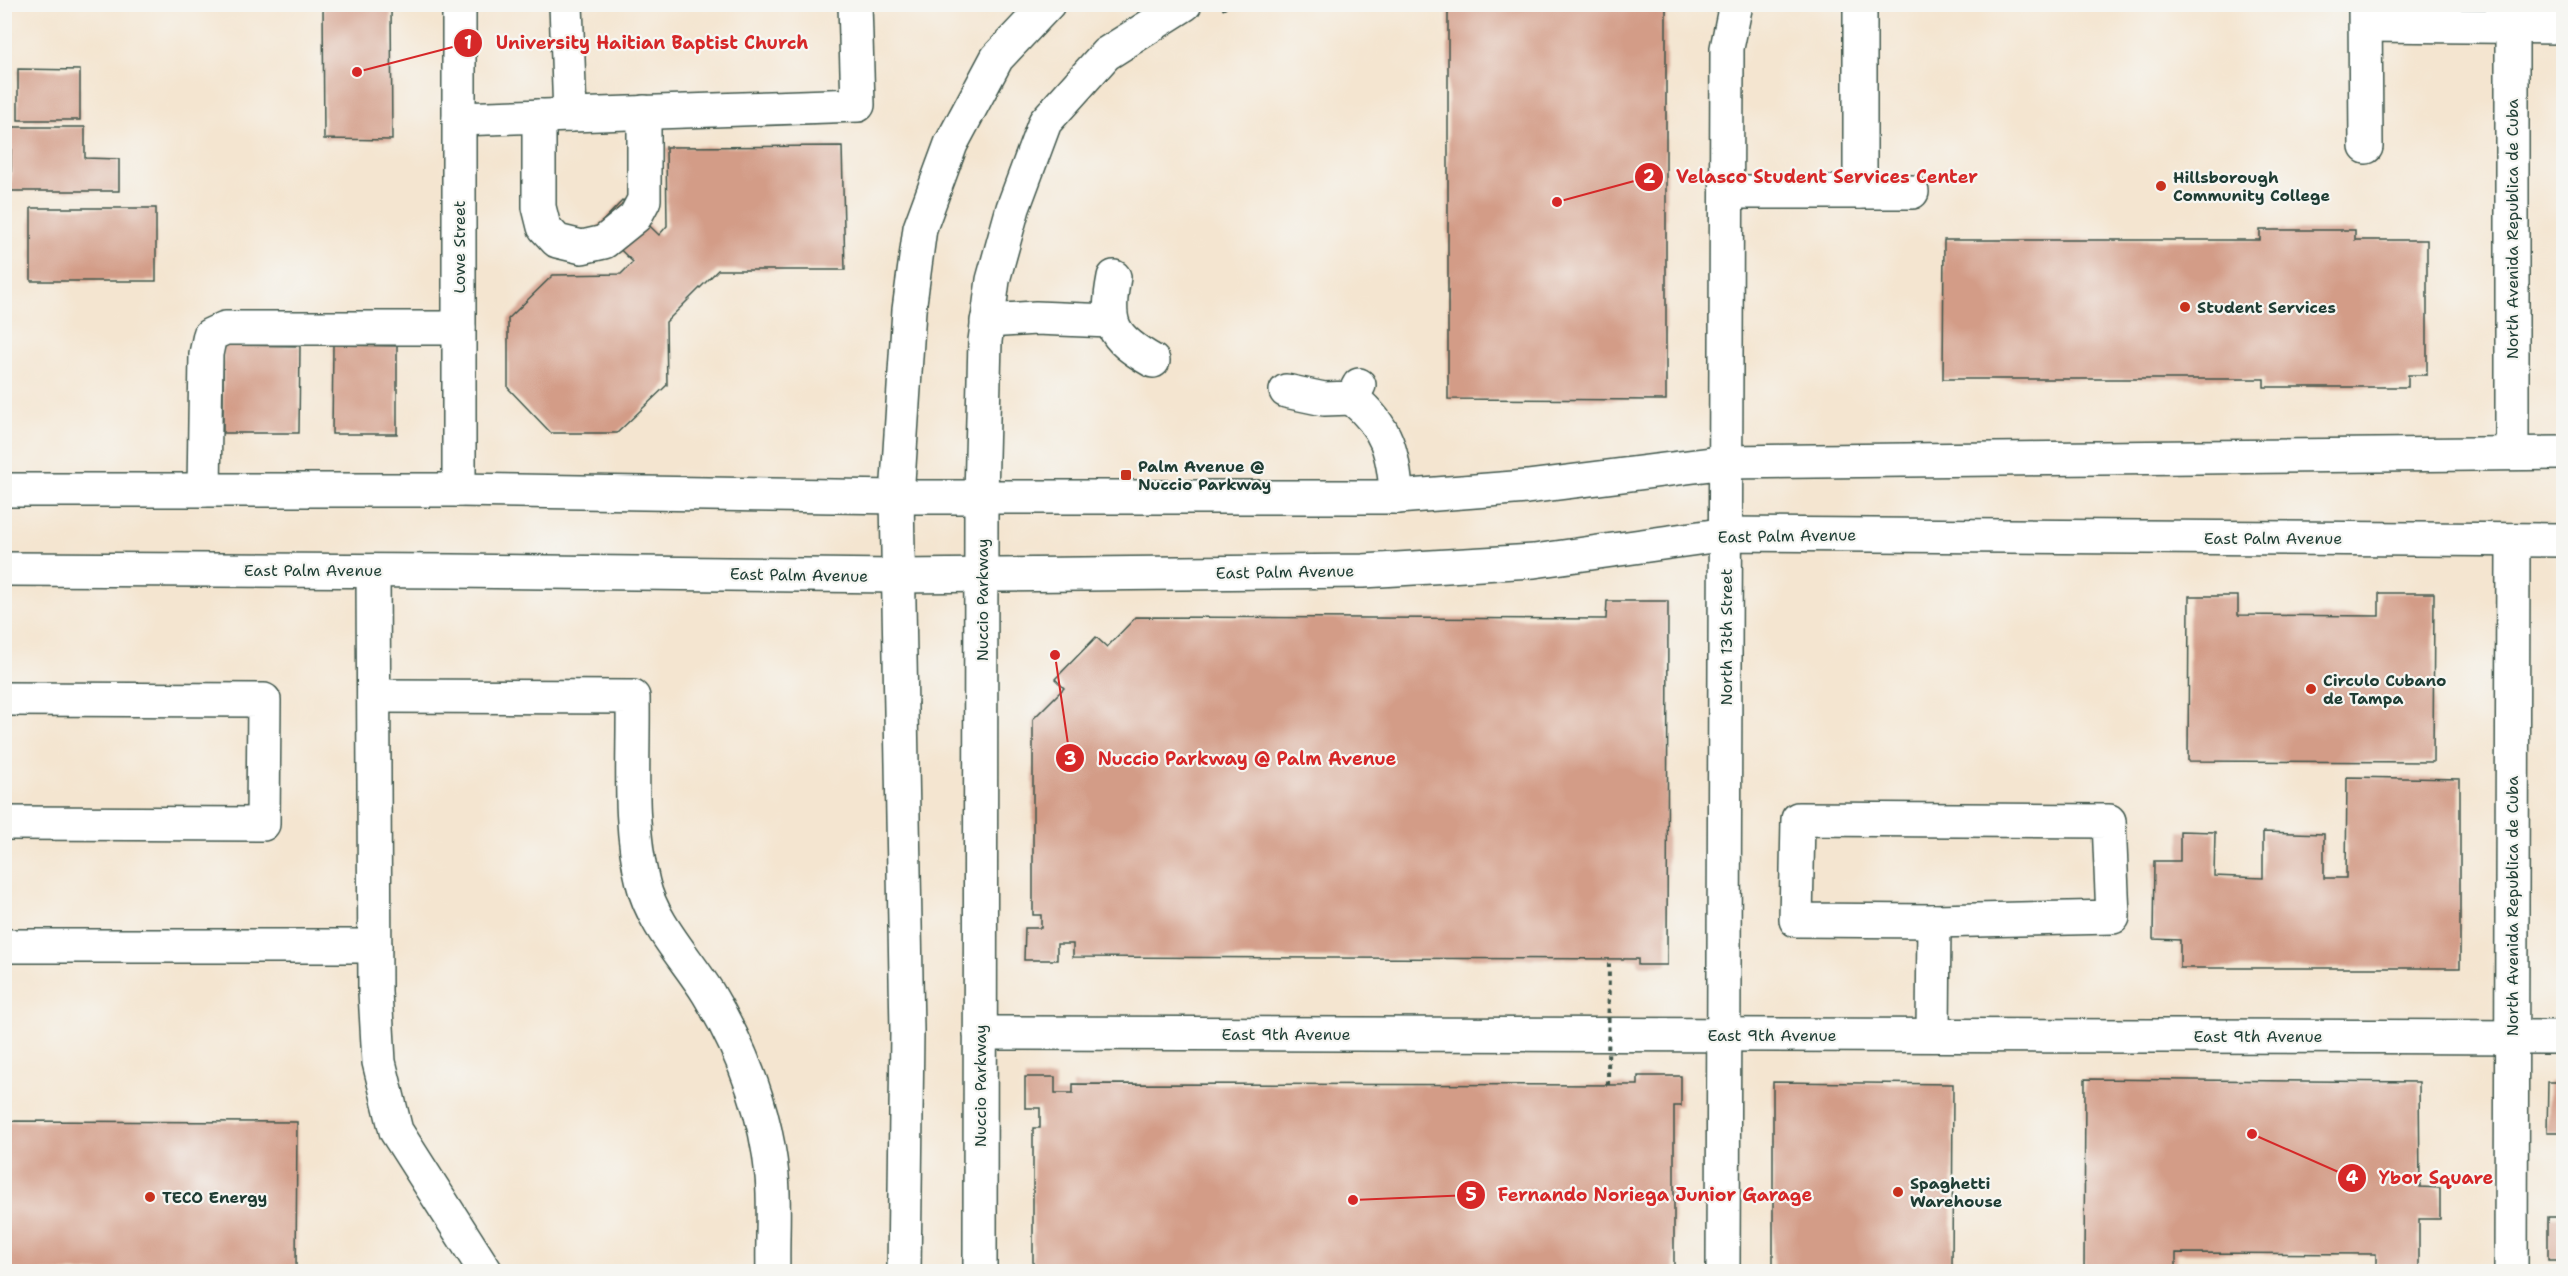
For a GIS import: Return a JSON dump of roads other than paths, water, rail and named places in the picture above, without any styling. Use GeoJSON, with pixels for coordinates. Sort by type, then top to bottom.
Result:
{"type":"FeatureCollection","features":[{"type":"Feature","properties":{"kind":"street","name":"Lowe Street"},"geometry":{"type":"LineString","coordinates":[[459,4],[459,490]]}},
{"type":"Feature","properties":{"kind":"street"},"geometry":{"type":"LineString","coordinates":[[566,4],[555,116],[539,207],[544,227],[557,241],[582,247],[604,242],[635,217],[644,200],[644,112]]}},
{"type":"Feature","properties":{"kind":"street"},"geometry":{"type":"LineString","coordinates":[[904,1272],[907,1031],[897,497],[909,310],[920,228],[951,144],[998,58],[1048,4]]}},
{"type":"Feature","properties":{"kind":"street","name":"Nuccio Parkway"},"geometry":{"type":"LineString","coordinates":[[980,1272],[983,575],[981,495],[987,321],[993,280],[1013,208],[1045,122],[1106,54],[1185,4]]}},
{"type":"Feature","properties":{"kind":"street","name":"North 13th Street"},"geometry":{"type":"LineString","coordinates":[[1723,1272],[1727,48],[1736,4]]}},
{"type":"Feature","properties":{"kind":"street"},"geometry":{"type":"LineString","coordinates":[[1860,4],[1860,192]]}},
{"type":"Feature","properties":{"kind":"street"},"geometry":{"type":"LineString","coordinates":[[459,119],[858,105],[865,8]]}},
{"type":"Feature","properties":{"kind":"street"},"geometry":{"type":"LineString","coordinates":[[2366,147],[2366,15],[2512,15],[2564,27]]}},
{"type":"Feature","properties":{"kind":"street","name":"North Avenida Republica de Cuba"},"geometry":{"type":"LineString","coordinates":[[2512,15],[2512,453]]}},
{"type":"Feature","properties":{"kind":"street"},"geometry":{"type":"LineString","coordinates":[[1728,192],[1912,192]]}},
{"type":"Feature","properties":{"kind":"street"},"geometry":{"type":"LineString","coordinates":[[1114,276],[1110,321],[1127,346],[1153,361]]}},
{"type":"Feature","properties":{"kind":"street"},"geometry":{"type":"LineString","coordinates":[[987,321],[1036,318],[1110,321]]}},
{"type":"Feature","properties":{"kind":"street"},"geometry":{"type":"LineString","coordinates":[[204,490],[206,354],[210,336],[225,328],[459,328]]}},
{"type":"Feature","properties":{"kind":"street"},"geometry":{"type":"LineString","coordinates":[[1286,391],[1324,399],[1355,392],[1386,436],[1393,458],[1397,497]]}},
{"type":"Feature","properties":{"kind":"street"},"geometry":{"type":"LineString","coordinates":[[4,490],[459,490],[897,497],[981,495],[1397,497],[1527,487],[1727,462],[2564,453]]}},
{"type":"Feature","properties":{"kind":"street","name":"East Palm Avenue"},"geometry":{"type":"LineString","coordinates":[[4,569],[898,576],[1386,569],[1534,561],[1727,534],[2564,540]]}},
{"type":"Feature","properties":{"kind":"street","name":"North Avenida Republica de Cuba"},"geometry":{"type":"LineString","coordinates":[[2511,1272],[2513,540]]}},
{"type":"Feature","properties":{"kind":"street"},"geometry":{"type":"LineString","coordinates":[[373,571],[375,946],[379,1062],[396,1131],[486,1272]]}},
{"type":"Feature","properties":{"kind":"street"},"geometry":{"type":"LineString","coordinates":[[374,696],[633,697],[635,836],[643,885],[671,943],[707,992],[731,1037],[763,1115],[772,1177],[772,1272]]}},
{"type":"Feature","properties":{"kind":"street"},"geometry":{"type":"LineString","coordinates":[[4,699],[264,700],[263,824],[4,823]]}},
{"type":"Feature","properties":{"kind":"street"},"geometry":{"type":"LineString","coordinates":[[1798,819],[2109,821],[2114,917],[1934,921],[1796,920],[1798,819]]}},
{"type":"Feature","properties":{"kind":"street"},"geometry":{"type":"LineString","coordinates":[[1933,1035],[1934,921]]}},
{"type":"Feature","properties":{"kind":"street"},"geometry":{"type":"LineString","coordinates":[[4,946],[375,946]]}},
{"type":"Feature","properties":{"kind":"street","name":"East 9th Avenue"},"geometry":{"type":"LineString","coordinates":[[980,1033],[2564,1037]]}},
{"type":"Feature","properties":{"kind":"place","name":"University Haitian Baptist Church"},"geometry":{"type":"Point","coordinates":[357,72]}},
{"type":"Feature","properties":{"kind":"place","name":"Hillsborough Community College"},"geometry":{"type":"Point","coordinates":[2161,186]}},
{"type":"Feature","properties":{"kind":"place","name":"Velasco Student Services Center"},"geometry":{"type":"Point","coordinates":[1557,202]}},
{"type":"Feature","properties":{"kind":"place","name":"Student Services"},"geometry":{"type":"Point","coordinates":[2185,307]}},
{"type":"Feature","properties":{"kind":"place","name":"Palm Avenue @ Nuccio Parkway"},"geometry":{"type":"Point","coordinates":[1126,475]}},
{"type":"Feature","properties":{"kind":"place","name":"Nuccio Parkway @ Palm Avenue"},"geometry":{"type":"Point","coordinates":[1055,655]}},
{"type":"Feature","properties":{"kind":"place","name":"Circulo Cubano de Tampa"},"geometry":{"type":"Point","coordinates":[2311,689]}},
{"type":"Feature","properties":{"kind":"place","name":"Ybor Square"},"geometry":{"type":"Point","coordinates":[2252,1134]}},
{"type":"Feature","properties":{"kind":"place","name":"Spaghetti Warehouse"},"geometry":{"type":"Point","coordinates":[1898,1192]}},
{"type":"Feature","properties":{"kind":"place","name":"TECO Energy"},"geometry":{"type":"Point","coordinates":[150,1197]}},
{"type":"Feature","properties":{"kind":"place","name":"Fernando Noriega Junior Garage"},"geometry":{"type":"Point","coordinates":[1353,1200]}}]}
